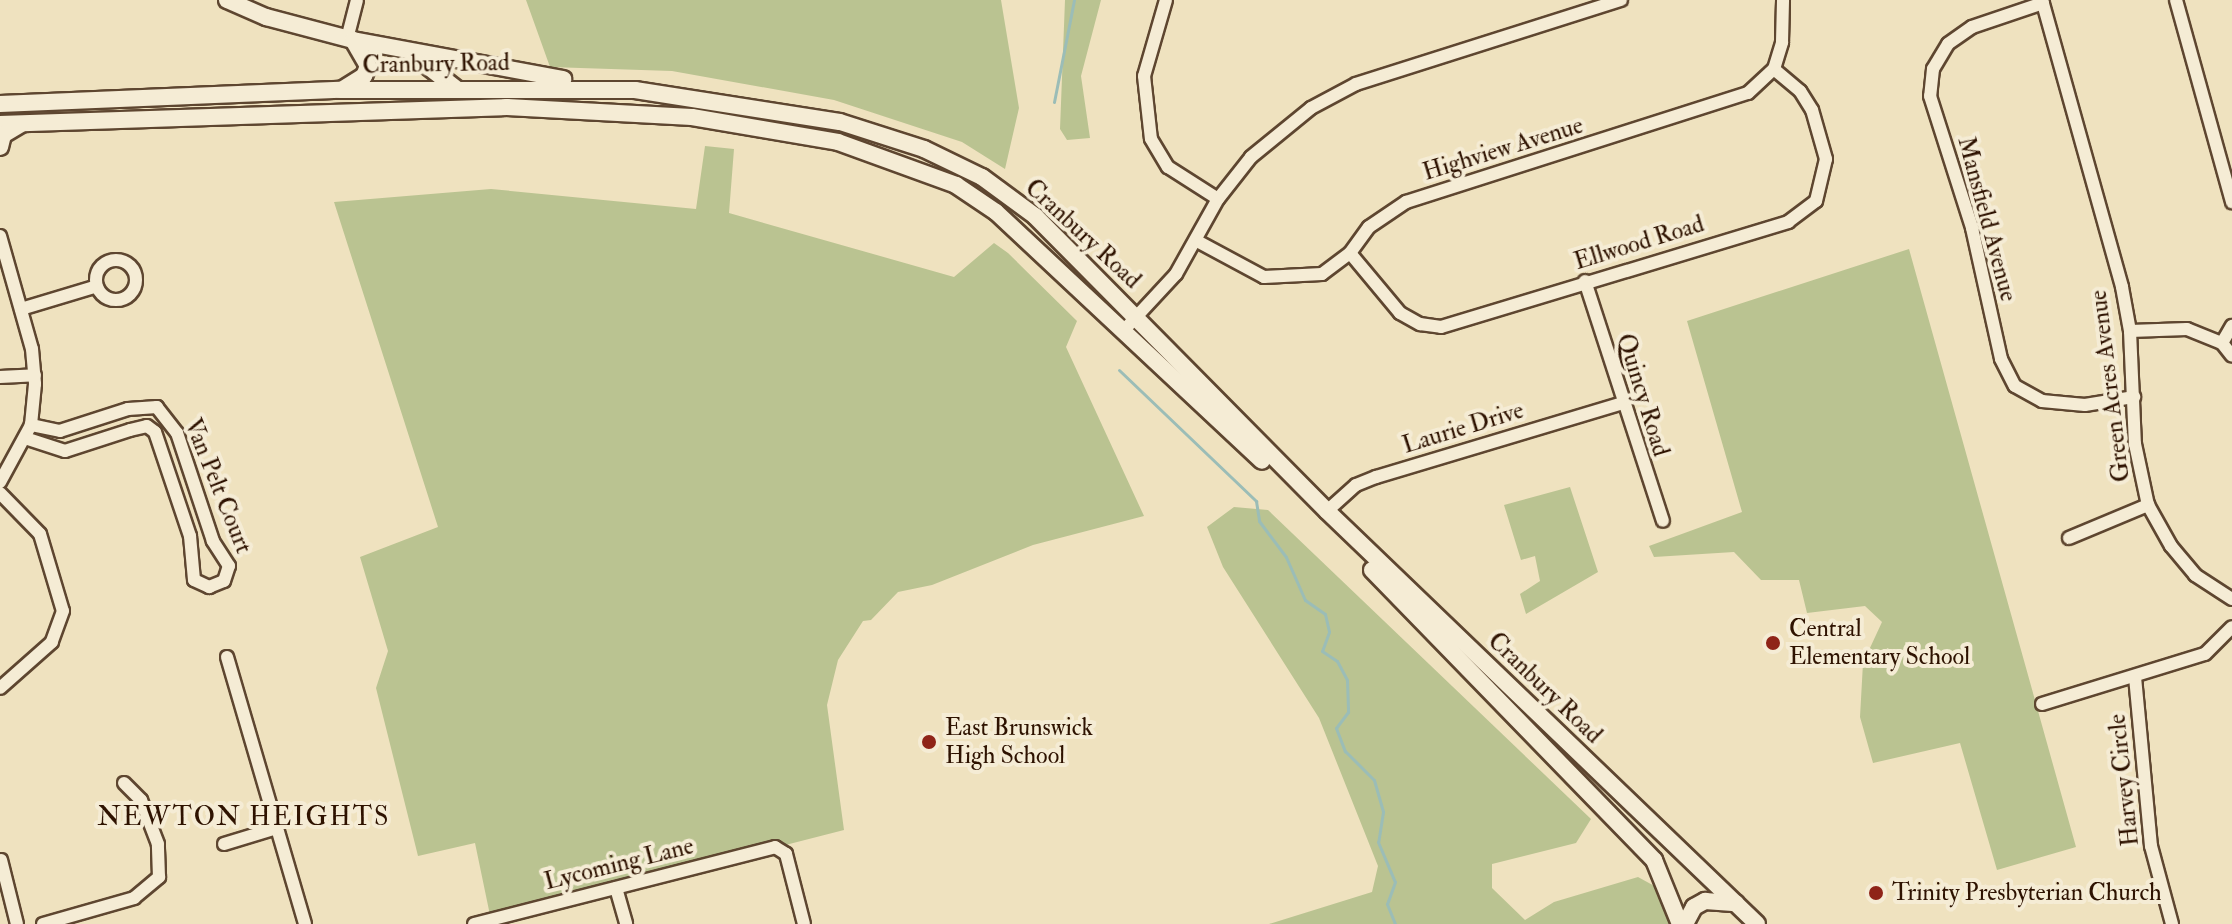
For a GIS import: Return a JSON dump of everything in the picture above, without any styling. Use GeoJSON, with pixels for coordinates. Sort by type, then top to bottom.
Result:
{"type":"FeatureCollection","features":[{"type":"Feature","properties":{"kind":"main road"},"geometry":{"type":"LineString","coordinates":[[227,0],[266,17],[350,40],[409,53],[635,90]]}},
{"type":"Feature","properties":{"kind":"main road"},"geometry":{"type":"LineString","coordinates":[[340,90],[364,76],[368,66],[350,40]]}},
{"type":"Feature","properties":{"kind":"main road"},"geometry":{"type":"LineString","coordinates":[[409,53],[431,65],[453,88],[507,107]]}},
{"type":"Feature","properties":{"kind":"main road","name":"Cranbury Road"},"geometry":{"type":"LineString","coordinates":[[0,104],[340,90],[635,90],[840,122],[924,149],[982,177],[1035,216],[1130,323],[1524,722],[1649,855],[1667,881],[1682,924]]}},
{"type":"Feature","properties":{"kind":"main road","name":"Cranbury Road"},"geometry":{"type":"LineString","coordinates":[[0,124],[507,107],[692,117],[838,142],[898,160],[956,185],[996,212],[1130,323],[1757,924]]}},
{"type":"Feature","properties":{"kind":"main road"},"geometry":{"type":"LineString","coordinates":[[0,147],[8,130],[24,123]]}},
{"type":"Feature","properties":{"kind":"main road"},"geometry":{"type":"LineString","coordinates":[[1682,924],[1694,907],[1705,901],[1736,903]]}},
{"type":"Feature","properties":{"kind":"street"},"geometry":{"type":"LineString","coordinates":[[350,40],[357,0]]}},
{"type":"Feature","properties":{"kind":"street"},"geometry":{"type":"LineString","coordinates":[[1166,0],[1144,76],[1151,139],[1168,167],[1218,199]]}},
{"type":"Feature","properties":{"kind":"street"},"geometry":{"type":"LineString","coordinates":[[1130,323],[1176,274],[1218,199],[1268,140],[1338,92],[1621,0]]}},
{"type":"Feature","properties":{"kind":"street"},"geometry":{"type":"LineString","coordinates":[[1774,69],[1782,42],[1783,0]]}},
{"type":"Feature","properties":{"kind":"street"},"geometry":{"type":"LineString","coordinates":[[2176,0],[2232,202]]}},
{"type":"Feature","properties":{"kind":"street","name":"Green Acres Avenue"},"geometry":{"type":"LineString","coordinates":[[2043,1],[2130,331],[2135,444],[2148,505],[2171,546],[2195,575],[2232,599]]}},
{"type":"Feature","properties":{"kind":"street","name":"Mansfield Avenue"},"geometry":{"type":"LineString","coordinates":[[2043,1],[1972,27],[1948,44],[1933,69],[1930,96],[1972,228],[2001,359],[2015,386],[2042,401],[2085,405],[2134,397]]}},
{"type":"Feature","properties":{"kind":"street","name":"Highview Avenue"},"geometry":{"type":"LineString","coordinates":[[1197,241],[1253,273],[1277,279],[1322,274],[1350,253],[1369,227],[1406,202],[1732,101],[1774,69]]}},
{"type":"Feature","properties":{"kind":"street","name":"Ellwood Road"},"geometry":{"type":"LineString","coordinates":[[1350,253],[1400,313],[1431,327],[1452,325],[1585,281],[1788,222],[1816,201],[1826,159],[1812,110],[1800,91],[1774,69]]}},
{"type":"Feature","properties":{"kind":"street"},"geometry":{"type":"LineString","coordinates":[[0,236],[21,309],[35,375],[31,425],[0,482]]}},
{"type":"Feature","properties":{"kind":"street","name":"Quincy Road"},"geometry":{"type":"LineString","coordinates":[[1585,281],[1622,403],[1663,521]]}},
{"type":"Feature","properties":{"kind":"street"},"geometry":{"type":"LineString","coordinates":[[21,309],[97,286]]}},
{"type":"Feature","properties":{"kind":"street"},"geometry":{"type":"LineString","coordinates":[[2222,343],[2232,326]]}},
{"type":"Feature","properties":{"kind":"street"},"geometry":{"type":"LineString","coordinates":[[2130,331],[2174,327],[2222,343],[2232,356]]}},
{"type":"Feature","properties":{"kind":"street"},"geometry":{"type":"LineString","coordinates":[[0,377],[35,375]]}},
{"type":"Feature","properties":{"kind":"street","name":"Laurie Drive"},"geometry":{"type":"LineString","coordinates":[[1327,511],[1356,485],[1376,477],[1622,403]]}},
{"type":"Feature","properties":{"kind":"street","name":"Van Pelt Court"},"geometry":{"type":"LineString","coordinates":[[25,438],[65,451],[130,430],[152,430],[190,536],[194,580],[199,585],[217,586],[228,575],[229,566],[213,541],[177,433],[162,412],[141,406],[60,431],[31,425]]}},
{"type":"Feature","properties":{"kind":"street"},"geometry":{"type":"LineString","coordinates":[[152,430],[162,412]]}},
{"type":"Feature","properties":{"kind":"street"},"geometry":{"type":"LineString","coordinates":[[0,493],[40,534],[63,611],[52,642],[0,688]]}},
{"type":"Feature","properties":{"kind":"street"},"geometry":{"type":"LineString","coordinates":[[2069,538],[2148,505]]}},
{"type":"Feature","properties":{"kind":"street"},"geometry":{"type":"LineString","coordinates":[[2042,704],[2205,654],[2232,627]]}},
{"type":"Feature","properties":{"kind":"street"},"geometry":{"type":"LineString","coordinates":[[227,657],[305,924]]}},
{"type":"Feature","properties":{"kind":"street","name":"Harvey Circle"},"geometry":{"type":"LineString","coordinates":[[2135,677],[2149,832],[2172,924]]}},
{"type":"Feature","properties":{"kind":"street"},"geometry":{"type":"LineString","coordinates":[[43,924],[134,898],[159,877],[158,844],[141,800],[124,783]]}},
{"type":"Feature","properties":{"kind":"street"},"geometry":{"type":"LineString","coordinates":[[224,844],[277,828]]}},
{"type":"Feature","properties":{"kind":"street","name":"Lycoming Lane"},"geometry":{"type":"LineString","coordinates":[[474,924],[775,847],[786,854],[804,924]]}},
{"type":"Feature","properties":{"kind":"street"},"geometry":{"type":"LineString","coordinates":[[1,860],[17,924]]}},
{"type":"Feature","properties":{"kind":"street"},"geometry":{"type":"LineString","coordinates":[[616,888],[626,924]]}},
{"type":"Feature","properties":{"kind":"green space"},"geometry":{"type":"Polygon","coordinates":[[[526,0],[1001,0],[1019,108],[1005,169],[962,142],[834,100],[672,71],[550,67],[526,0]]]}},
{"type":"Feature","properties":{"kind":"green space"},"geometry":{"type":"Polygon","coordinates":[[[1065,0],[1101,0],[1081,76],[1090,138],[1067,140],[1060,129],[1065,0]]]}},
{"type":"Feature","properties":{"kind":"green space"},"geometry":{"type":"Polygon","coordinates":[[[705,146],[734,149],[729,213],[954,277],[994,243],[1008,253],[1077,321],[1066,347],[1144,516],[1033,545],[932,585],[898,592],[871,620],[863,621],[838,660],[827,705],[844,830],[491,920],[475,843],[418,856],[376,688],[388,651],[360,557],[438,527],[334,202],[491,189],[696,209],[705,146]]]}},
{"type":"Feature","properties":{"kind":"green space"},"geometry":{"type":"Polygon","coordinates":[[[1909,249],[2076,847],[1997,870],[1960,743],[1873,763],[1860,717],[1863,663],[1882,622],[1865,606],[1807,613],[1799,580],[1761,580],[1734,552],[1654,557],[1649,546],[1742,512],[1687,321],[1909,249]]]}},
{"type":"Feature","properties":{"kind":"green space"},"geometry":{"type":"Polygon","coordinates":[[[1570,487],[1598,572],[1526,614],[1520,594],[1540,581],[1535,556],[1521,560],[1504,505],[1570,487]]]}},
{"type":"Feature","properties":{"kind":"green space"},"geometry":{"type":"Polygon","coordinates":[[[1234,507],[1268,510],[1591,819],[1576,843],[1492,864],[1492,888],[1525,920],[1554,902],[1638,877],[1658,888],[1672,924],[1269,924],[1372,892],[1378,866],[1319,718],[1223,567],[1207,527],[1234,507]]]}},
{"type":"Feature","properties":{"kind":"waterway"},"geometry":{"type":"LineString","coordinates":[[1054,102],[1074,0]]}},
{"type":"Feature","properties":{"kind":"waterway"},"geometry":{"type":"LineString","coordinates":[[1119,370],[1256,501],[1259,521],[1286,557],[1305,600],[1325,614],[1329,632],[1322,651],[1337,661],[1347,680],[1348,712],[1336,728],[1345,751],[1374,780],[1383,812],[1378,842],[1395,882],[1387,904],[1395,924]]}},
{"type":"Feature","properties":{"kind":"place","name":"Central Elementary School"},"geometry":{"type":"Point","coordinates":[1773,643]}},
{"type":"Feature","properties":{"kind":"place","name":"East Brunswick High School"},"geometry":{"type":"Point","coordinates":[929,742]}},
{"type":"Feature","properties":{"kind":"place","name":"Trinity Presbyterian Church"},"geometry":{"type":"Point","coordinates":[1876,893]}},
{"type":"Feature","properties":{"kind":"district","name":"NEWTON HEIGHTS"},"geometry":{"type":"Point","coordinates":[244,818]}}]}
